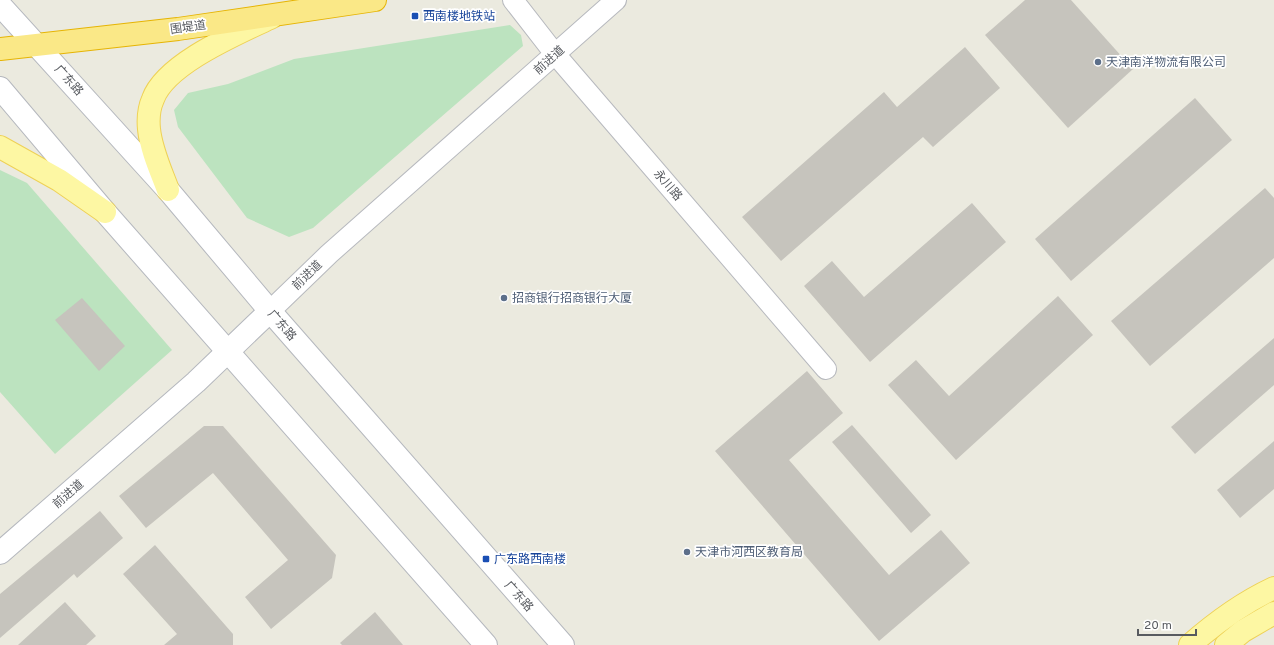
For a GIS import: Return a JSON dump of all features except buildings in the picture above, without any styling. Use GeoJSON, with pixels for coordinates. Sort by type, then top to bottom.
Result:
{"type":"FeatureCollection","features":[{"type":"Feature","properties":{"kind":"highway","name":"围堤道"},"geometry":{"type":"LineString","coordinates":[[0,49],[178,29],[375,0]]}},
{"type":"Feature","properties":{"kind":"main road","name":"广东路"},"geometry":{"type":"LineString","coordinates":[[0,5],[168,190],[266,307],[563,645]]}},
{"type":"Feature","properties":{"kind":"main road"},"geometry":{"type":"LineString","coordinates":[[168,190],[149,129],[149,111],[153,98],[164,81],[180,66],[229,38],[278,14]]}},
{"type":"Feature","properties":{"kind":"main road"},"geometry":{"type":"LineString","coordinates":[[0,88],[104,212],[486,645]]}},
{"type":"Feature","properties":{"kind":"main road"},"geometry":{"type":"LineString","coordinates":[[0,147],[59,180],[104,212]]}},
{"type":"Feature","properties":{"kind":"main road","name":"前进道"},"geometry":{"type":"LineString","coordinates":[[0,532],[223,347],[266,307]]}},
{"type":"Feature","properties":{"kind":"main road","name":"前进道"},"geometry":{"type":"LineString","coordinates":[[0,553],[196,382],[223,347]]}},
{"type":"Feature","properties":{"kind":"main road"},"geometry":{"type":"LineString","coordinates":[[1190,645],[1218,620],[1237,607],[1274,588]]}},
{"type":"Feature","properties":{"kind":"main road"},"geometry":{"type":"LineString","coordinates":[[1226,645],[1242,631],[1274,613]]}},
{"type":"Feature","properties":{"kind":"street","name":"永川路"},"geometry":{"type":"LineString","coordinates":[[512,0],[555,54],[826,369]]}},
{"type":"Feature","properties":{"kind":"street","name":"前进道"},"geometry":{"type":"LineString","coordinates":[[266,307],[329,254],[616,0]]}},
{"type":"Feature","properties":{"kind":"green space"},"geometry":{"type":"Polygon","coordinates":[[[510,25],[521,35],[523,46],[313,228],[289,237],[247,218],[178,127],[174,110],[188,93],[228,84],[294,59],[510,25]]]}},
{"type":"Feature","properties":{"kind":"green space"},"geometry":{"type":"Polygon","coordinates":[[[0,170],[27,183],[172,350],[55,454],[0,392],[0,170]]]}},
{"type":"Feature","properties":{"kind":"place","name":"西南楼地铁站"},"geometry":{"type":"Point","coordinates":[415,16]}},
{"type":"Feature","properties":{"kind":"place","name":"天津南洋物流有限公司"},"geometry":{"type":"Point","coordinates":[1098,62]}},
{"type":"Feature","properties":{"kind":"place","name":"招商银行招商银行大厦"},"geometry":{"type":"Point","coordinates":[504,298]}},
{"type":"Feature","properties":{"kind":"place","name":"天津市河西区教育局"},"geometry":{"type":"Point","coordinates":[687,552]}},
{"type":"Feature","properties":{"kind":"place","name":"广东路西南楼"},"geometry":{"type":"Point","coordinates":[486,559]}}]}
